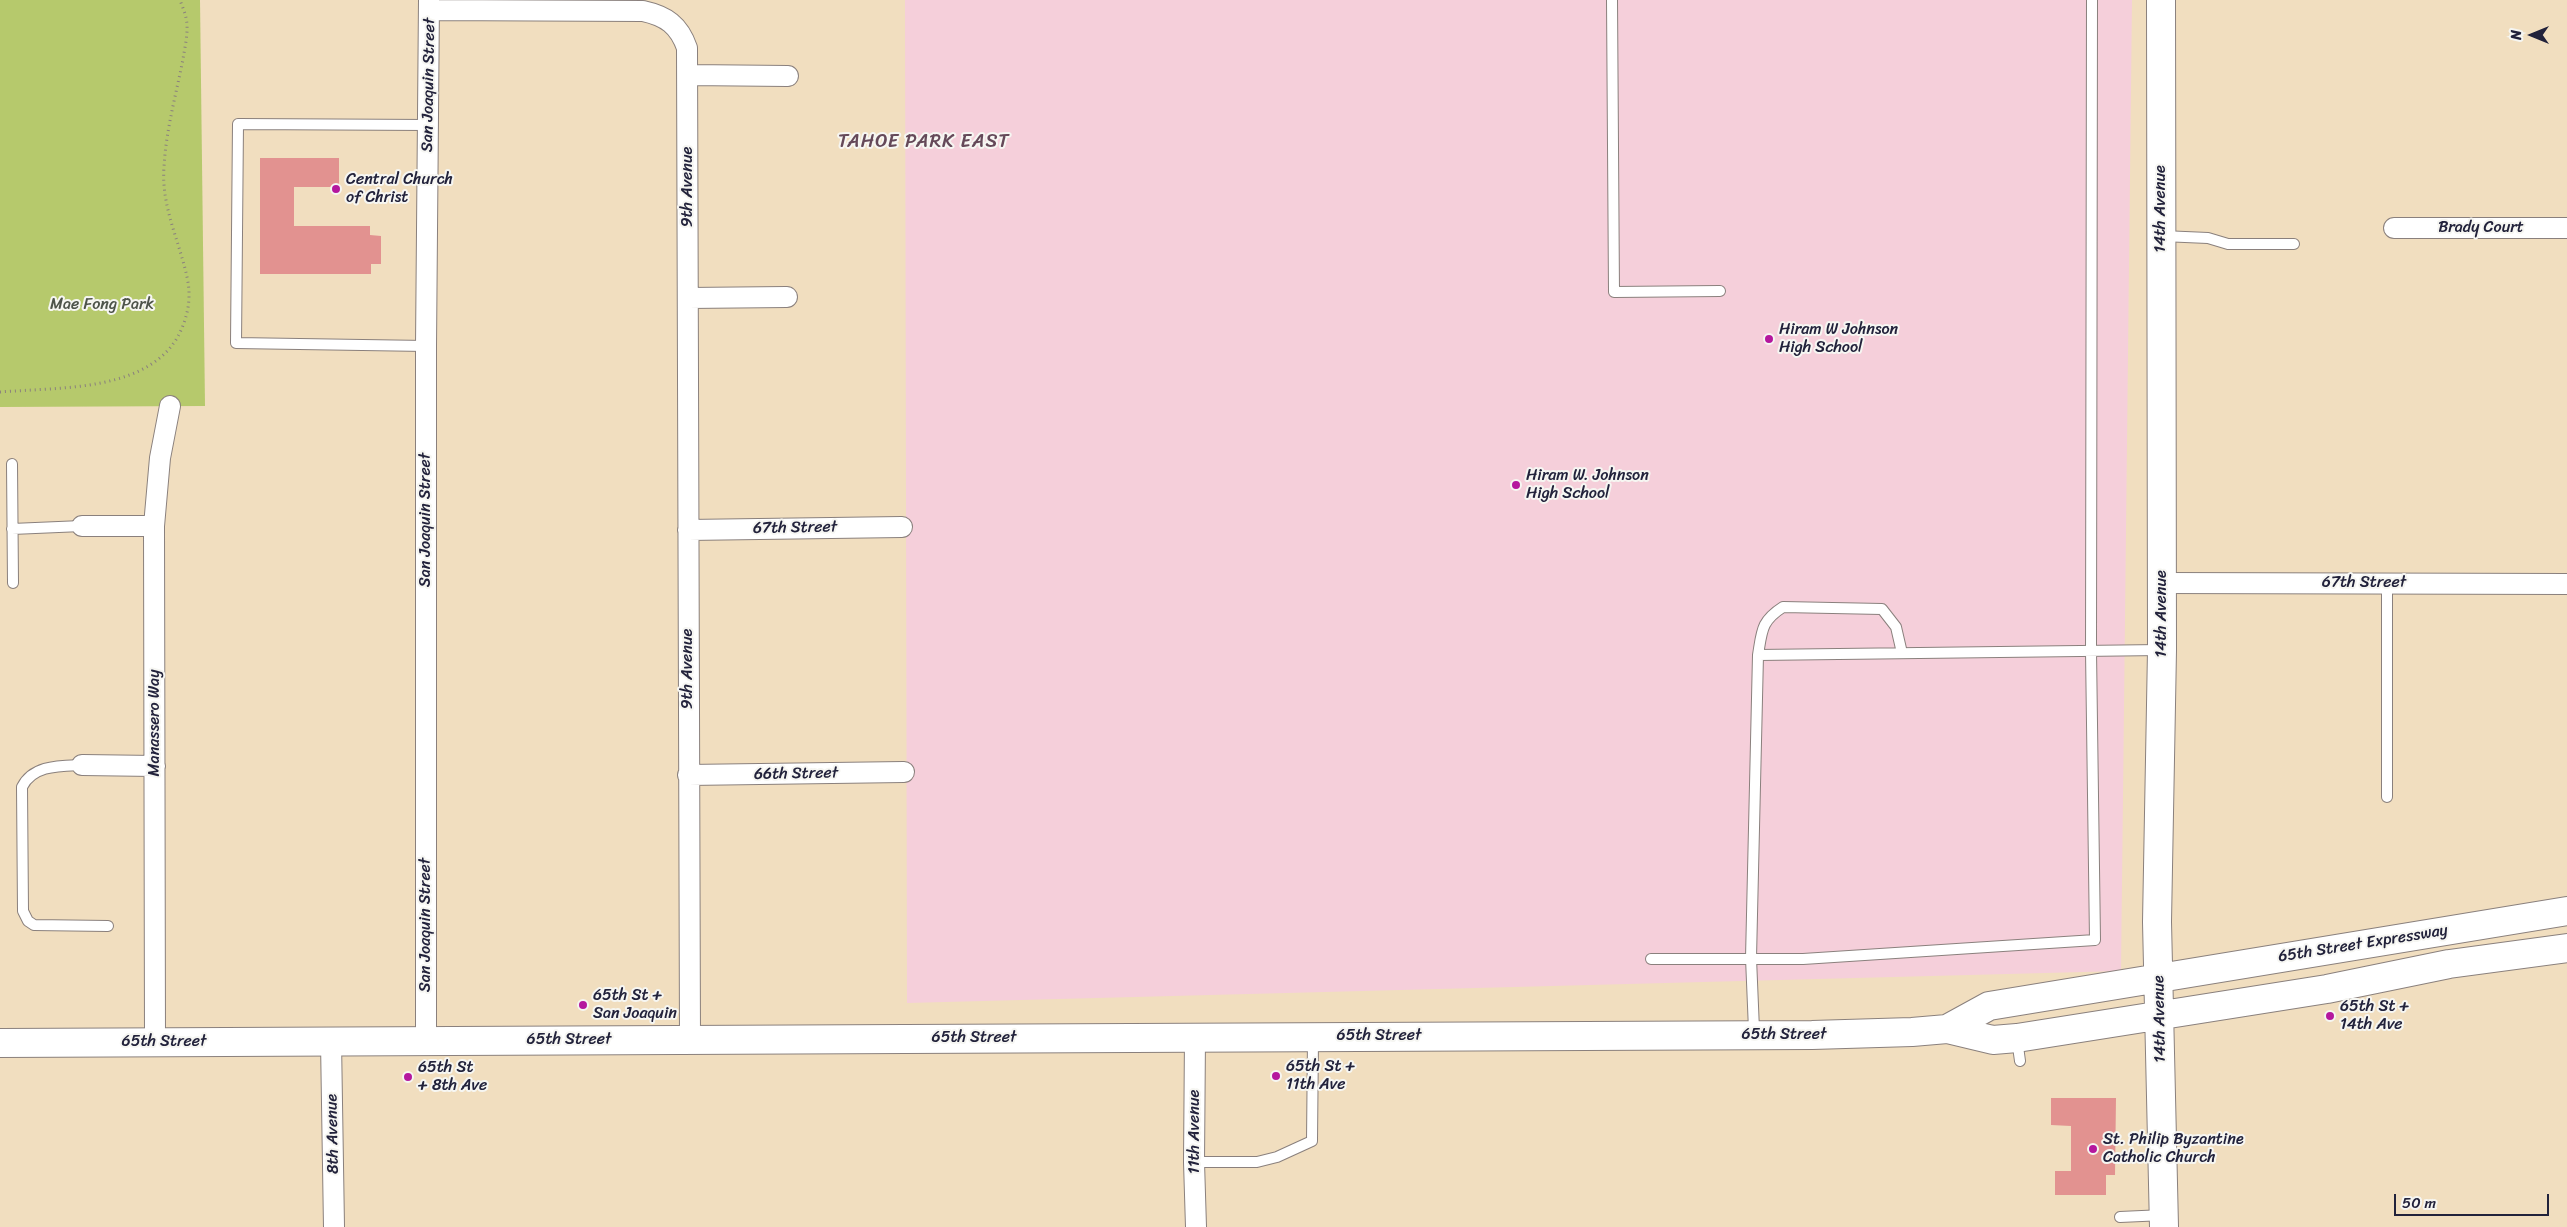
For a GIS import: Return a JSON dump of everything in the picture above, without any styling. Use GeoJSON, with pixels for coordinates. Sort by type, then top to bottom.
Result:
{"type":"FeatureCollection","features":[{"type":"Feature","properties":{"kind":"main road","name":"14th Avenue"},"geometry":{"type":"LineString","coordinates":[[2161,0],[2162,650],[2157,922],[2160,979],[2164,1221]]}},
{"type":"Feature","properties":{"kind":"main road","name":"65th Street Expressway"},"geometry":{"type":"LineString","coordinates":[[2160,979],[2567,911]]}},
{"type":"Feature","properties":{"kind":"main road","name":"65th Street Expressway"},"geometry":{"type":"LineString","coordinates":[[2160,1015],[2327,990],[2449,964],[2567,948]]}},
{"type":"Feature","properties":{"kind":"main road","name":"65th Street"},"geometry":{"type":"LineString","coordinates":[[1947,1029],[1989,1006],[2160,979]]}},
{"type":"Feature","properties":{"kind":"main road","name":"65th Street"},"geometry":{"type":"LineString","coordinates":[[0,1043],[1838,1035],[1947,1029],[1993,1040],[2019,1049],[2160,1015]]}},
{"type":"Feature","properties":{"kind":"street","name":"9th Avenue"},"geometry":{"type":"LineString","coordinates":[[429,5],[643,12],[661,15],[673,22],[683,34],[687,48],[690,1040]]}},
{"type":"Feature","properties":{"kind":"street","name":"San Joaquin Street"},"geometry":{"type":"LineString","coordinates":[[426,1041],[426,346],[429,5]]}},
{"type":"Feature","properties":{"kind":"street"},"geometry":{"type":"LineString","coordinates":[[688,75],[788,76]]}},
{"type":"Feature","properties":{"kind":"street","name":"Brady Court"},"geometry":{"type":"LineString","coordinates":[[2394,228],[2567,228]]}},
{"type":"Feature","properties":{"kind":"street"},"geometry":{"type":"LineString","coordinates":[[688,298],[786,297]]}},
{"type":"Feature","properties":{"kind":"street","name":"Manassero Way"},"geometry":{"type":"LineString","coordinates":[[156,1042],[154,526],[160,458],[170,406]]}},
{"type":"Feature","properties":{"kind":"street"},"geometry":{"type":"LineString","coordinates":[[82,526],[154,526]]}},
{"type":"Feature","properties":{"kind":"street","name":"67th Street"},"geometry":{"type":"LineString","coordinates":[[688,530],[902,527]]}},
{"type":"Feature","properties":{"kind":"street","name":"67th Street"},"geometry":{"type":"LineString","coordinates":[[2162,583],[2567,584]]}},
{"type":"Feature","properties":{"kind":"street"},"geometry":{"type":"LineString","coordinates":[[82,765],[155,766]]}},
{"type":"Feature","properties":{"kind":"street","name":"66th Street"},"geometry":{"type":"LineString","coordinates":[[688,775],[904,772]]}},
{"type":"Feature","properties":{"kind":"street","name":"11th Avenue"},"geometry":{"type":"LineString","coordinates":[[1195,1037],[1194,1162],[1196,1227]]}},
{"type":"Feature","properties":{"kind":"street","name":"8th Avenue"},"geometry":{"type":"LineString","coordinates":[[331,1041],[334,1227]]}},
{"type":"Feature","properties":{"kind":"lane"},"geometry":{"type":"LineString","coordinates":[[1612,0],[1614,292],[1720,291]]}},
{"type":"Feature","properties":{"kind":"lane"},"geometry":{"type":"LineString","coordinates":[[1651,959],[1751,958],[1803,960],[2095,940],[2091,651],[2092,0]]}},
{"type":"Feature","properties":{"kind":"lane"},"geometry":{"type":"LineString","coordinates":[[426,346],[236,342],[236,273],[238,124],[428,125]]}},
{"type":"Feature","properties":{"kind":"lane"},"geometry":{"type":"LineString","coordinates":[[2161,236],[2208,238],[2228,244],[2294,244]]}},
{"type":"Feature","properties":{"kind":"lane"},"geometry":{"type":"LineString","coordinates":[[12,464],[13,583]]}},
{"type":"Feature","properties":{"kind":"lane"},"geometry":{"type":"LineString","coordinates":[[12,529],[82,526]]}},
{"type":"Feature","properties":{"kind":"lane"},"geometry":{"type":"LineString","coordinates":[[2387,583],[2387,797]]}},
{"type":"Feature","properties":{"kind":"lane"},"geometry":{"type":"LineString","coordinates":[[1754,1030],[1751,958],[1758,656],[1762,628],[1770,616],[1783,607],[1882,609],[1896,627],[1902,653]]}},
{"type":"Feature","properties":{"kind":"lane"},"geometry":{"type":"LineString","coordinates":[[1758,656],[2162,650]]}},
{"type":"Feature","properties":{"kind":"lane"},"geometry":{"type":"LineString","coordinates":[[82,765],[56,766],[39,771],[27,778],[22,787],[23,910],[28,921],[34,925],[108,926]]}},
{"type":"Feature","properties":{"kind":"lane"},"geometry":{"type":"LineString","coordinates":[[1194,1162],[1257,1162],[1276,1157],[1312,1140],[1313,1036]]}},
{"type":"Feature","properties":{"kind":"lane"},"geometry":{"type":"LineString","coordinates":[[2120,1217],[2164,1221]]}},
{"type":"Feature","properties":{"kind":"path"},"geometry":{"type":"LineString","coordinates":[[0,392],[90,384],[133,375],[162,357],[177,340],[189,307],[190,296],[188,278],[168,211],[163,177],[167,138],[186,40],[186,18],[180,0]]}},
{"type":"Feature","properties":{"kind":"shaded area","name":"Hiram W. Johnson High School"},"geometry":{"type":"Polygon","coordinates":[[[905,0],[2132,0],[2121,971],[907,1003],[905,0]]]}},
{"type":"Feature","properties":{"kind":"green space","name":"Mae Fong Park"},"geometry":{"type":"Polygon","coordinates":[[[0,0],[200,0],[205,406],[0,407],[0,0]]]}},
{"type":"Feature","properties":{"kind":"building"},"geometry":{"type":"Polygon","coordinates":[[[260,158],[339,158],[339,187],[294,187],[294,226],[370,226],[370,235],[381,236],[381,264],[371,264],[371,274],[260,274],[260,158]]]}},
{"type":"Feature","properties":{"kind":"building","name":"St. Philip Byzantine Catholic Church"},"geometry":{"type":"Polygon","coordinates":[[[2051,1098],[2116,1098],[2115,1175],[2106,1175],[2106,1195],[2055,1195],[2055,1171],[2071,1171],[2071,1126],[2051,1125],[2051,1098]]]}},
{"type":"Feature","properties":{"kind":"place","name":"Central Church of Christ"},"geometry":{"type":"Point","coordinates":[336,189]}},
{"type":"Feature","properties":{"kind":"place","name":"Hiram W Johnson High School"},"geometry":{"type":"Point","coordinates":[1769,339]}},
{"type":"Feature","properties":{"kind":"place","name":"Hiram W. Johnson High School"},"geometry":{"type":"Point","coordinates":[1516,485]}},
{"type":"Feature","properties":{"kind":"place","name":"65th St + San Joaquin"},"geometry":{"type":"Point","coordinates":[583,1005]}},
{"type":"Feature","properties":{"kind":"place","name":"65th St + 14th Ave"},"geometry":{"type":"Point","coordinates":[2330,1016]}},
{"type":"Feature","properties":{"kind":"place","name":"65th St + 11th Ave"},"geometry":{"type":"Point","coordinates":[1276,1076]}},
{"type":"Feature","properties":{"kind":"place","name":"65th St + 8th Ave"},"geometry":{"type":"Point","coordinates":[408,1077]}},
{"type":"Feature","properties":{"kind":"place","name":"St. Philip Byzantine Catholic Church"},"geometry":{"type":"Point","coordinates":[2093,1149]}},
{"type":"Feature","properties":{"kind":"district","name":"TAHOE PARK EAST"},"geometry":{"type":"Point","coordinates":[924,142]}}]}
